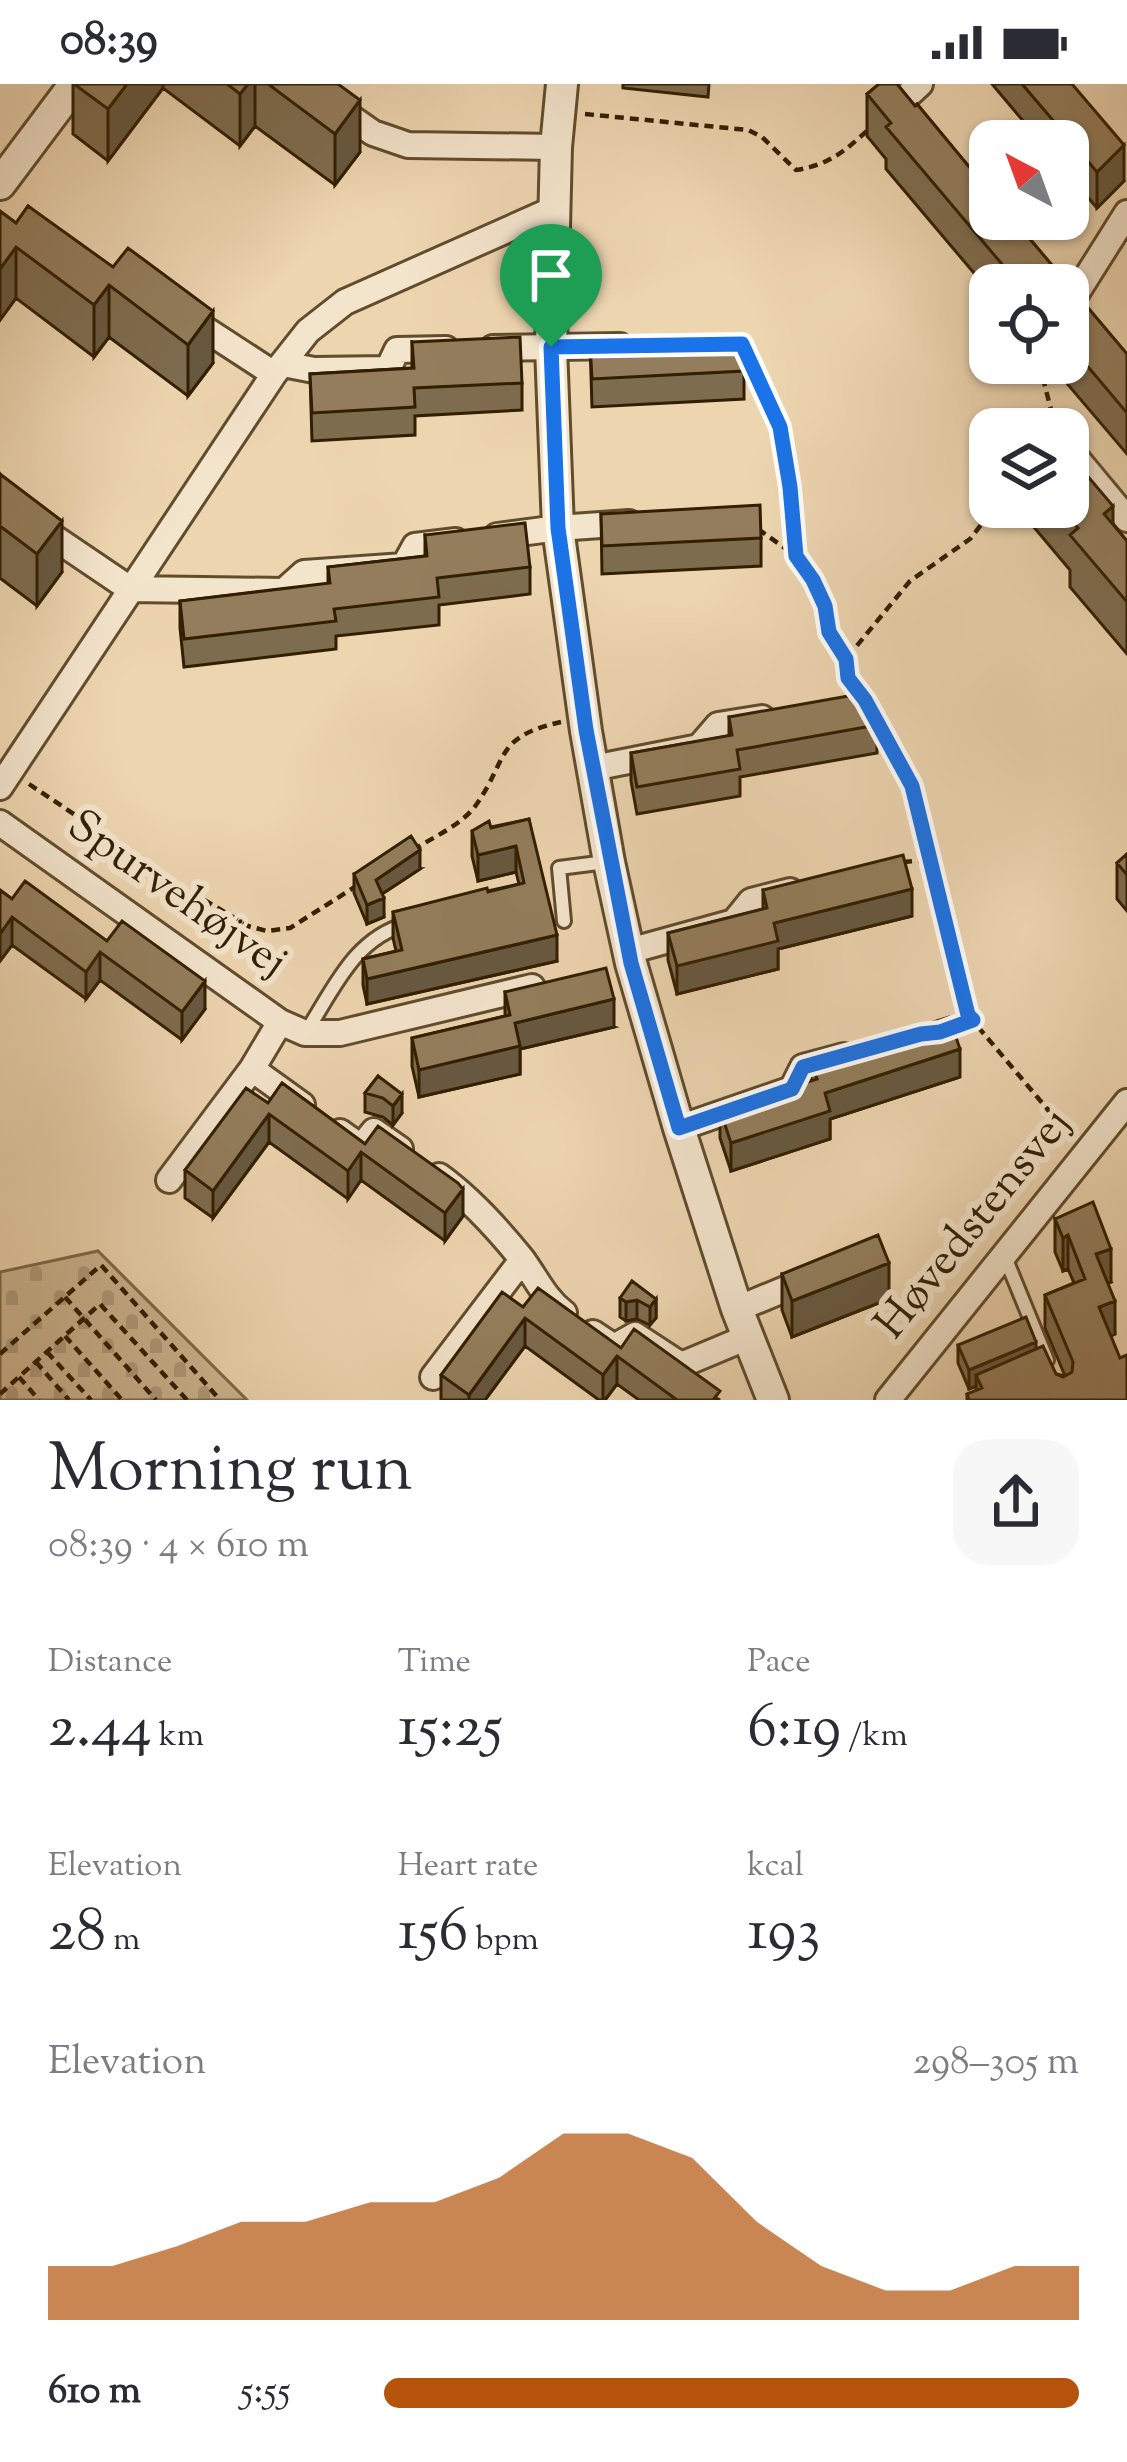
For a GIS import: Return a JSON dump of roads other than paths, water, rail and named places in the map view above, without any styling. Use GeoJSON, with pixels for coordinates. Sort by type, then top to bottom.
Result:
{"type":"FeatureCollection","features":[{"type":"Feature","properties":{"kind":"street"},"geometry":{"type":"LineString","coordinates":[[0,184],[75,84]]}},
{"type":"Feature","properties":{"kind":"street"},"geometry":{"type":"LineString","coordinates":[[303,84],[373,133],[408,145],[556,147]]}},
{"type":"Feature","properties":{"kind":"street"},"geometry":{"type":"LineString","coordinates":[[892,110],[920,84]]}},
{"type":"Feature","properties":{"kind":"street"},"geometry":{"type":"LineString","coordinates":[[561,98],[551,347],[558,528],[623,961],[742,1323],[773,1400]]}},
{"type":"Feature","properties":{"kind":"street"},"geometry":{"type":"LineString","coordinates":[[5,779],[308,331],[345,302],[554,209]]}},
{"type":"Feature","properties":{"kind":"street"},"geometry":{"type":"LineString","coordinates":[[1089,274],[1127,213]]}},
{"type":"Feature","properties":{"kind":"street"},"geometry":{"type":"LineString","coordinates":[[159,300],[279,369],[388,369],[397,350],[647,346]]}},
{"type":"Feature","properties":{"kind":"street"},"geometry":{"type":"LineString","coordinates":[[1089,474],[1127,520]]}},
{"type":"Feature","properties":{"kind":"street"},"geometry":{"type":"LineString","coordinates":[[0,501],[130,589],[284,591],[304,573],[404,566],[416,546],[649,522]]}},
{"type":"Feature","properties":{"kind":"street"},"geometry":{"type":"LineString","coordinates":[[593,768],[699,748],[718,725],[781,715]]}},
{"type":"Feature","properties":{"kind":"street","name":"Spurvehøjvej"},"geometry":{"type":"LineString","coordinates":[[0,823],[280,1022],[305,1033]]}},
{"type":"Feature","properties":{"kind":"street"},"geometry":{"type":"LineString","coordinates":[[623,961],[734,922],[752,901],[816,884]]}},
{"type":"Feature","properties":{"kind":"street"},"geometry":{"type":"LineString","coordinates":[[305,1033],[340,1033],[564,979]]}},
{"type":"Feature","properties":{"kind":"street"},"geometry":{"type":"LineString","coordinates":[[169,1180],[252,1069],[280,1022]]}},
{"type":"Feature","properties":{"kind":"street"},"geometry":{"type":"LineString","coordinates":[[679,1128],[792,1089],[803,1067],[862,1051]]}},
{"type":"Feature","properties":{"kind":"street"},"geometry":{"type":"LineString","coordinates":[[252,1069],[362,1147],[374,1131],[469,1198],[553,1304],[614,1347],[635,1335],[682,1365],[742,1323],[839,1267]]}},
{"type":"Feature","properties":{"kind":"street","name":"Høvedstensvej"},"geometry":{"type":"LineString","coordinates":[[888,1400],[1127,1102]]}},
{"type":"Feature","properties":{"kind":"street"},"geometry":{"type":"LineString","coordinates":[[433,1377],[522,1260]]}},
{"type":"Feature","properties":{"kind":"lane"},"geometry":{"type":"LineString","coordinates":[[564,921],[559,868],[609,862]]}},
{"type":"Feature","properties":{"kind":"lane"},"geometry":{"type":"LineString","coordinates":[[305,1033],[354,957],[383,930],[420,920]]}},
{"type":"Feature","properties":{"kind":"lane"},"geometry":{"type":"LineString","coordinates":[[1005,1256],[1052,1372],[1029,1374]]}}]}
